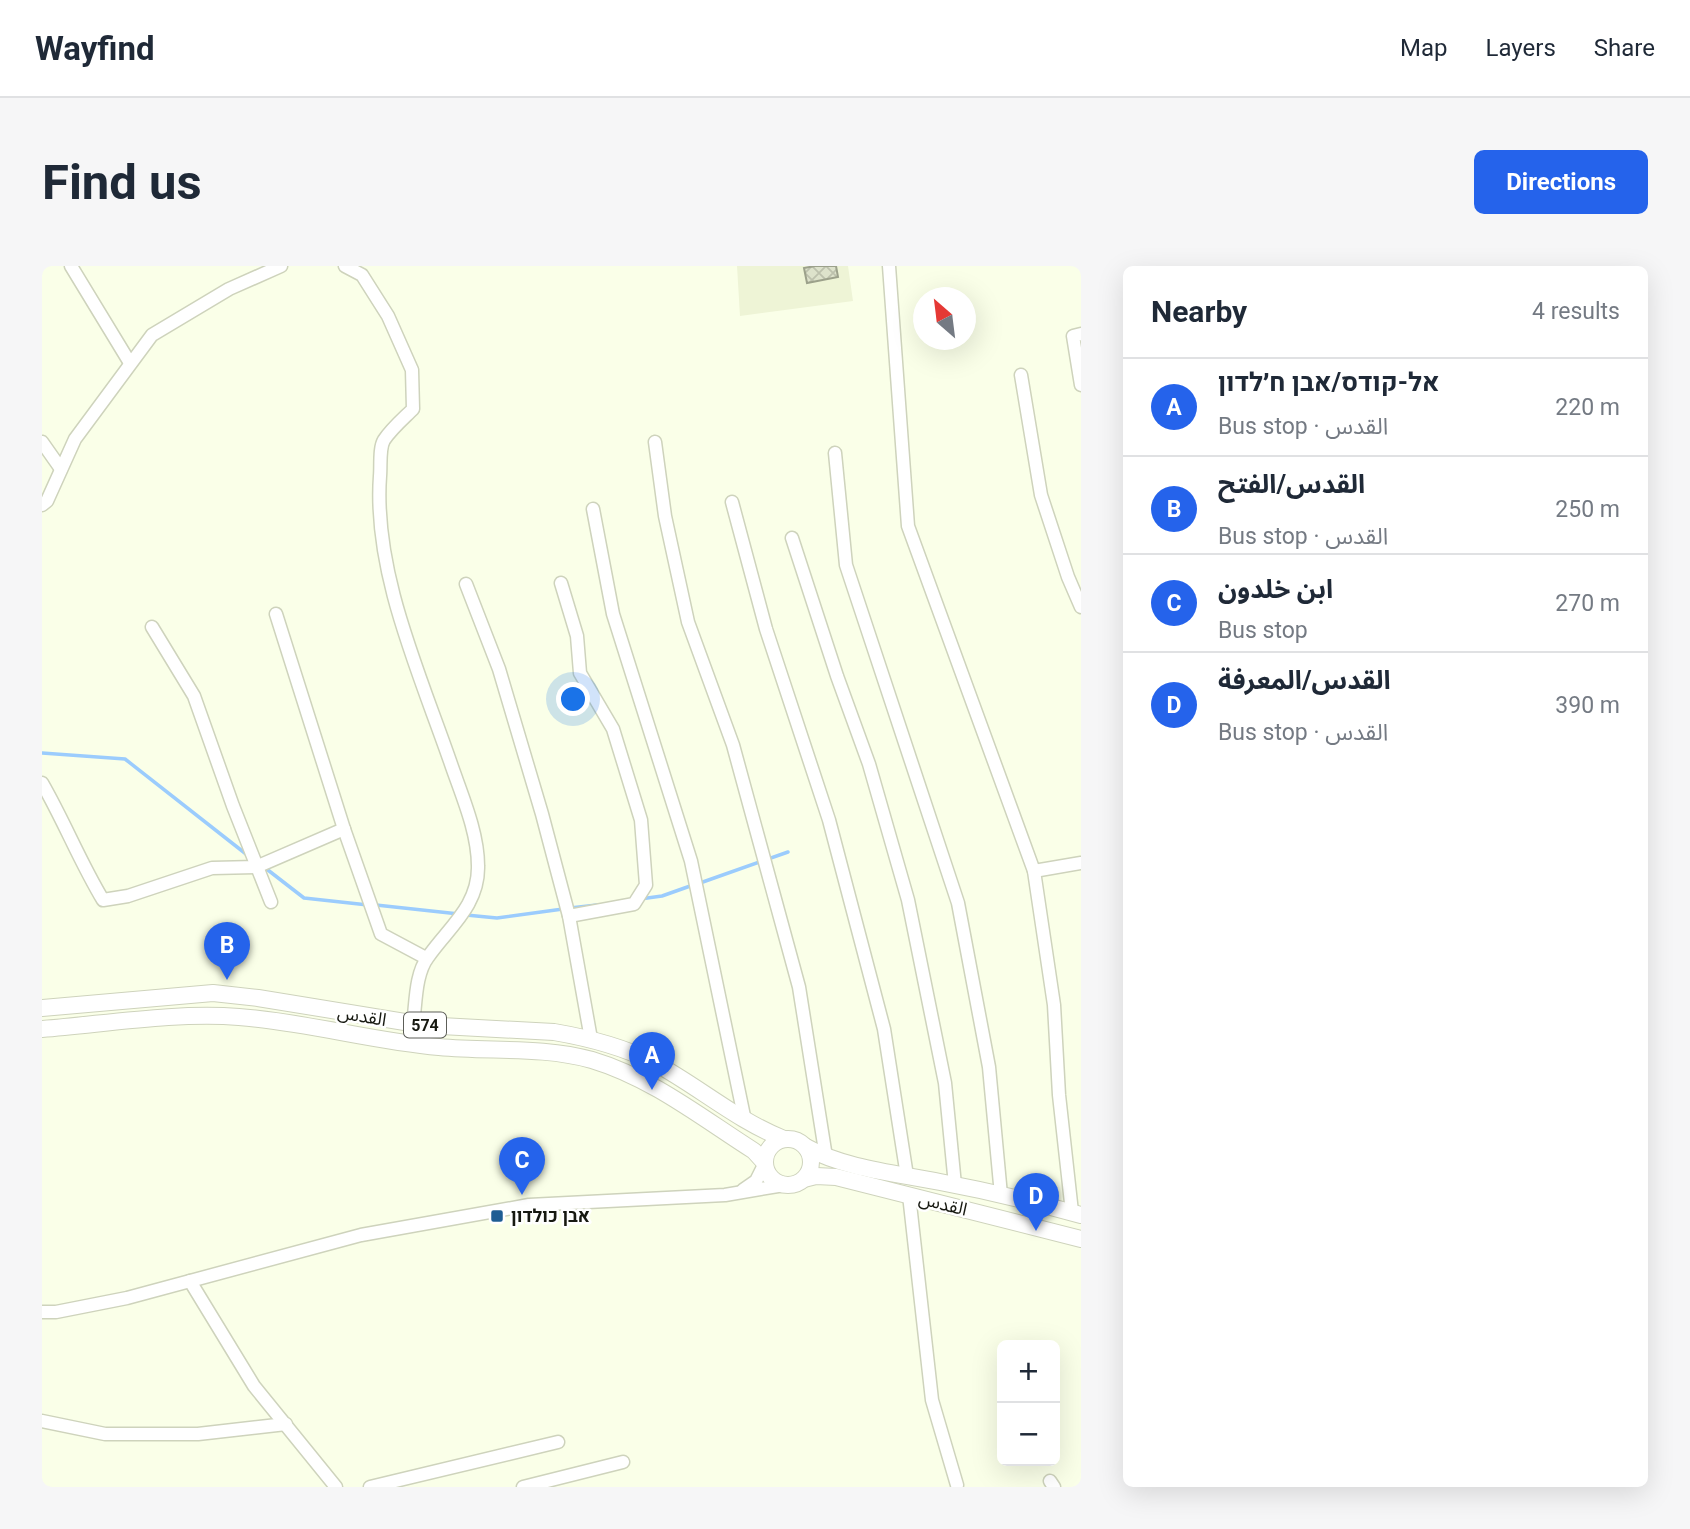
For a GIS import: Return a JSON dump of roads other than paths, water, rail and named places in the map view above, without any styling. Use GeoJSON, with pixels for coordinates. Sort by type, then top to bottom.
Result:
{"type":"FeatureCollection","features":[{"type":"Feature","properties":{"kind":"main road","name":"القدس"},"geometry":{"type":"LineString","coordinates":[[42,1008],[213,993],[413,1024],[554,1032],[614,1045],[654,1063],[744,1121],[784,1139]]}},
{"type":"Feature","properties":{"kind":"main road","name":"القدس"},"geometry":{"type":"LineString","coordinates":[[42,1029],[193,1017],[236,1017],[428,1046],[540,1051],[568,1055],[593,1060],[636,1077],[674,1098],[754,1152],[764,1163]]}},
{"type":"Feature","properties":{"kind":"main road"},"geometry":{"type":"LineString","coordinates":[[764,1163],[767,1151],[772,1145],[784,1139]]}},
{"type":"Feature","properties":{"kind":"main road","name":"574"},"geometry":{"type":"LineString","coordinates":[[784,1139],[797,1141],[806,1147]]}},
{"type":"Feature","properties":{"kind":"main road","name":"القدس"},"geometry":{"type":"LineString","coordinates":[[806,1147],[826,1157],[1076,1214]]}},
{"type":"Feature","properties":{"kind":"main road"},"geometry":{"type":"LineString","coordinates":[[784,1185],[798,1183],[804,1179],[811,1166],[811,1157],[806,1147]]}},
{"type":"Feature","properties":{"kind":"main road","name":"574"},"geometry":{"type":"LineString","coordinates":[[764,1163],[771,1179],[784,1185]]}},
{"type":"Feature","properties":{"kind":"main road","name":"القدس"},"geometry":{"type":"LineString","coordinates":[[804,1179],[816,1176],[836,1177],[1081,1239]]}},
{"type":"Feature","properties":{"kind":"street"},"geometry":{"type":"LineString","coordinates":[[71,266],[130,363]]}},
{"type":"Feature","properties":{"kind":"street"},"geometry":{"type":"LineString","coordinates":[[42,505],[47,501],[75,439],[152,335],[229,289],[281,266]]}},
{"type":"Feature","properties":{"kind":"street"},"geometry":{"type":"LineString","coordinates":[[345,266],[362,275],[382,306],[412,370],[413,408],[383,442],[378,502],[389,576],[476,846],[477,883],[460,920],[426,958],[419,981],[413,1024]]}},
{"type":"Feature","properties":{"kind":"street"},"geometry":{"type":"LineString","coordinates":[[889,266],[908,526],[1034,871],[1054,1005],[1059,1095],[1076,1214]]}},
{"type":"Feature","properties":{"kind":"street"},"geometry":{"type":"LineString","coordinates":[[1081,334],[1073,336],[1081,385]]}},
{"type":"Feature","properties":{"kind":"street"},"geometry":{"type":"LineString","coordinates":[[1021,375],[1041,495],[1068,577],[1081,607]]}},
{"type":"Feature","properties":{"kind":"street"},"geometry":{"type":"LineString","coordinates":[[42,442],[61,469]]}},
{"type":"Feature","properties":{"kind":"street"},"geometry":{"type":"LineString","coordinates":[[655,442],[665,516],[688,622],[733,745],[799,987],[826,1157]]}},
{"type":"Feature","properties":{"kind":"street"},"geometry":{"type":"LineString","coordinates":[[835,453],[846,565],[958,903],[989,1067],[1001,1195]]}},
{"type":"Feature","properties":{"kind":"street"},"geometry":{"type":"LineString","coordinates":[[732,502],[766,629],[829,820],[884,1028],[907,1176]]}},
{"type":"Feature","properties":{"kind":"street"},"geometry":{"type":"LineString","coordinates":[[593,509],[613,614],[691,861],[744,1121]]}},
{"type":"Feature","properties":{"kind":"street"},"geometry":{"type":"LineString","coordinates":[[792,538],[869,764],[908,900],[944,1083],[955,1185]]}},
{"type":"Feature","properties":{"kind":"street"},"geometry":{"type":"LineString","coordinates":[[561,583],[577,636],[580,673],[613,729],[641,820],[646,885],[634,904],[569,916]]}},
{"type":"Feature","properties":{"kind":"street"},"geometry":{"type":"LineString","coordinates":[[466,584],[499,669],[542,814],[569,916],[591,1039]]}},
{"type":"Feature","properties":{"kind":"street"},"geometry":{"type":"LineString","coordinates":[[276,614],[344,829],[381,934],[426,958]]}},
{"type":"Feature","properties":{"kind":"street"},"geometry":{"type":"LineString","coordinates":[[152,627],[194,696],[271,902]]}},
{"type":"Feature","properties":{"kind":"street"},"geometry":{"type":"LineString","coordinates":[[42,783],[103,900],[128,895],[212,868],[256,867],[344,829]]}},
{"type":"Feature","properties":{"kind":"street"},"geometry":{"type":"LineString","coordinates":[[1034,871],[1081,863]]}},
{"type":"Feature","properties":{"kind":"street"},"geometry":{"type":"LineString","coordinates":[[736,1194],[757,1181],[764,1163]]}},
{"type":"Feature","properties":{"kind":"street"},"geometry":{"type":"LineString","coordinates":[[42,1312],[56,1312],[127,1298],[361,1235],[529,1205],[736,1194],[784,1185]]}},
{"type":"Feature","properties":{"kind":"street"},"geometry":{"type":"LineString","coordinates":[[909,1195],[932,1400],[957,1485]]}},
{"type":"Feature","properties":{"kind":"street"},"geometry":{"type":"LineString","coordinates":[[190,1281],[254,1386],[336,1487]]}},
{"type":"Feature","properties":{"kind":"street"},"geometry":{"type":"LineString","coordinates":[[42,1421],[106,1434],[198,1434],[286,1424]]}},
{"type":"Feature","properties":{"kind":"street"},"geometry":{"type":"LineString","coordinates":[[370,1487],[558,1442]]}},
{"type":"Feature","properties":{"kind":"street"},"geometry":{"type":"LineString","coordinates":[[523,1487],[623,1462]]}},
{"type":"Feature","properties":{"kind":"waterway"},"geometry":{"type":"LineString","coordinates":[[42,753],[125,759],[246,854]]}},
{"type":"Feature","properties":{"kind":"waterway"},"geometry":{"type":"LineString","coordinates":[[700,883],[788,852]]}},
{"type":"Feature","properties":{"kind":"waterway"},"geometry":{"type":"LineString","coordinates":[[264,867],[304,898],[368,905]]}},
{"type":"Feature","properties":{"kind":"waterway"},"geometry":{"type":"LineString","coordinates":[[640,899],[662,896],[693,885]]}},
{"type":"Feature","properties":{"kind":"waterway"},"geometry":{"type":"LineString","coordinates":[[376,905],[459,914]]}},
{"type":"Feature","properties":{"kind":"waterway"},"geometry":{"type":"LineString","coordinates":[[570,908],[597,905]]}},
{"type":"Feature","properties":{"kind":"waterway"},"geometry":{"type":"LineString","coordinates":[[466,915],[497,918],[563,909]]}},
{"type":"Feature","properties":{"kind":"place","name":"القدس/الفتح"},"geometry":{"type":"Point","coordinates":[227,980]}},
{"type":"Feature","properties":{"kind":"place","name":"אל-קודס/אבן ח׳לדון"},"geometry":{"type":"Point","coordinates":[652,1090]}},
{"type":"Feature","properties":{"kind":"place","name":"ابن خلدون"},"geometry":{"type":"Point","coordinates":[522,1195]}},
{"type":"Feature","properties":{"kind":"place","name":"אבן כולדון"},"geometry":{"type":"Point","coordinates":[497,1216]}},
{"type":"Feature","properties":{"kind":"place","name":"القدس/المعرفة"},"geometry":{"type":"Point","coordinates":[1036,1231]}}]}
